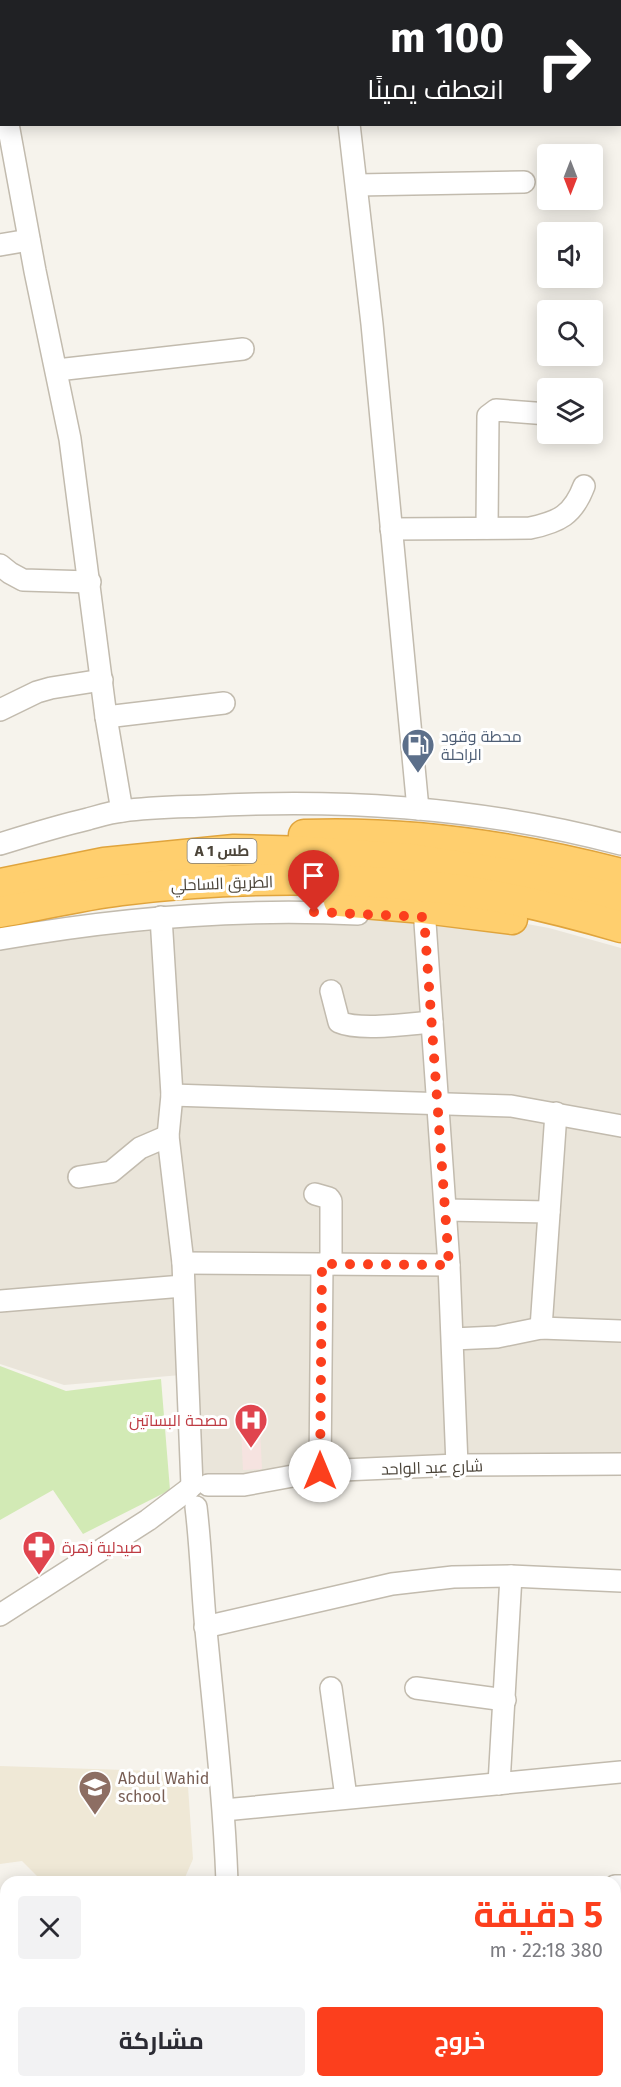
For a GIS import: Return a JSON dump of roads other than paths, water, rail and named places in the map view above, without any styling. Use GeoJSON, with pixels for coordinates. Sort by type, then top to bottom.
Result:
{"type":"FeatureCollection","features":[{"type":"Feature","properties":{"kind":"highway"},"geometry":{"type":"LineString","coordinates":[[234,850],[265,840],[293,835],[345,833],[417,837],[470,842],[518,850],[621,874]]}},
{"type":"Feature","properties":{"kind":"highway","name":"الطريق الساحلي"},"geometry":{"type":"LineString","coordinates":[[0,884],[104,863],[234,850],[309,852],[411,859],[435,894]]}},
{"type":"Feature","properties":{"kind":"highway","name":"الطريق الساحلي"},"geometry":{"type":"LineString","coordinates":[[435,894],[527,877],[621,900]]}},
{"type":"Feature","properties":{"kind":"highway","name":"الطريق الساحلي"},"geometry":{"type":"LineString","coordinates":[[0,912],[118,890],[200,882],[313,880],[521,902],[621,927]]}},
{"type":"Feature","properties":{"kind":"highway"},"geometry":{"type":"LineString","coordinates":[[435,894],[506,918],[551,927],[621,947]]}},
{"type":"Feature","properties":{"kind":"street"},"geometry":{"type":"LineString","coordinates":[[8,126],[70,439],[106,717],[122,811]]}},
{"type":"Feature","properties":{"kind":"street"},"geometry":{"type":"LineString","coordinates":[[349,126],[372,324],[417,809]]}},
{"type":"Feature","properties":{"kind":"street"},"geometry":{"type":"LineString","coordinates":[[357,185],[524,182]]}},
{"type":"Feature","properties":{"kind":"street"},"geometry":{"type":"LineString","coordinates":[[0,245],[29,240]]}},
{"type":"Feature","properties":{"kind":"street"},"geometry":{"type":"LineString","coordinates":[[57,370],[243,349]]}},
{"type":"Feature","properties":{"kind":"street"},"geometry":{"type":"LineString","coordinates":[[487,528],[488,416],[496,410],[537,413]]}},
{"type":"Feature","properties":{"kind":"street"},"geometry":{"type":"LineString","coordinates":[[391,530],[530,528],[550,524],[570,512],[584,486]]}},
{"type":"Feature","properties":{"kind":"street"},"geometry":{"type":"LineString","coordinates":[[0,565],[23,580],[90,582]]}},
{"type":"Feature","properties":{"kind":"street"},"geometry":{"type":"LineString","coordinates":[[0,710],[44,690],[102,680]]}},
{"type":"Feature","properties":{"kind":"street"},"geometry":{"type":"LineString","coordinates":[[106,717],[224,703]]}},
{"type":"Feature","properties":{"kind":"street"},"geometry":{"type":"LineString","coordinates":[[0,844],[41,831],[122,811],[267,802],[417,809],[512,820],[567,830],[621,844]]}},
{"type":"Feature","properties":{"kind":"street"},"geometry":{"type":"LineString","coordinates":[[0,939],[61,928],[161,917],[290,911],[435,894],[432,1022],[446,1210],[457,1465]]}},
{"type":"Feature","properties":{"kind":"street"},"geometry":{"type":"LineString","coordinates":[[161,917],[172,1095],[168,1137],[183,1263],[189,1458],[200,1495],[205,1627],[224,1810],[227,1876]]}},
{"type":"Feature","properties":{"kind":"street"},"geometry":{"type":"LineString","coordinates":[[331,991],[339,1022],[347,1026],[432,1022]]}},
{"type":"Feature","properties":{"kind":"street"},"geometry":{"type":"LineString","coordinates":[[172,1095],[511,1106],[621,1126]]}},
{"type":"Feature","properties":{"kind":"street"},"geometry":{"type":"LineString","coordinates":[[541,1328],[556,1113]]}},
{"type":"Feature","properties":{"kind":"street"},"geometry":{"type":"LineString","coordinates":[[79,1178],[111,1172],[140,1148],[168,1137]]}},
{"type":"Feature","properties":{"kind":"street"},"geometry":{"type":"LineString","coordinates":[[315,1194],[329,1198],[331,1201],[326,1264],[320,1471]]}},
{"type":"Feature","properties":{"kind":"street"},"geometry":{"type":"LineString","coordinates":[[446,1210],[549,1212]]}},
{"type":"Feature","properties":{"kind":"street"},"geometry":{"type":"LineString","coordinates":[[183,1263],[449,1265]]}},
{"type":"Feature","properties":{"kind":"street"},"geometry":{"type":"LineString","coordinates":[[0,1301],[183,1286]]}},
{"type":"Feature","properties":{"kind":"street"},"geometry":{"type":"LineString","coordinates":[[453,1339],[497,1337],[541,1328],[621,1331]]}},
{"type":"Feature","properties":{"kind":"street","name":"شارع عبد الواحد"},"geometry":{"type":"LineString","coordinates":[[0,1615],[148,1520],[200,1495],[320,1471],[457,1465],[621,1464]]}},
{"type":"Feature","properties":{"kind":"street"},"geometry":{"type":"LineString","coordinates":[[205,1627],[392,1584],[453,1577],[511,1576],[621,1581]]}},
{"type":"Feature","properties":{"kind":"street"},"geometry":{"type":"LineString","coordinates":[[499,1784],[511,1576]]}},
{"type":"Feature","properties":{"kind":"street"},"geometry":{"type":"LineString","coordinates":[[331,1688],[346,1797]]}},
{"type":"Feature","properties":{"kind":"street"},"geometry":{"type":"LineString","coordinates":[[416,1688],[505,1700]]}},
{"type":"Feature","properties":{"kind":"street"},"geometry":{"type":"LineString","coordinates":[[224,1810],[621,1772]]}},
{"type":"Feature","properties":{"kind":"place","name":"محطة وقود الراحلة"},"geometry":{"type":"Point","coordinates":[418,774]}},
{"type":"Feature","properties":{"kind":"place","name":"مصحة البساتين"},"geometry":{"type":"Point","coordinates":[251,1449]}},
{"type":"Feature","properties":{"kind":"place","name":"صيدلية زهرة"},"geometry":{"type":"Point","coordinates":[39,1576]}},
{"type":"Feature","properties":{"kind":"place","name":"Abdul Wahid school"},"geometry":{"type":"Point","coordinates":[95,1816]}}]}
